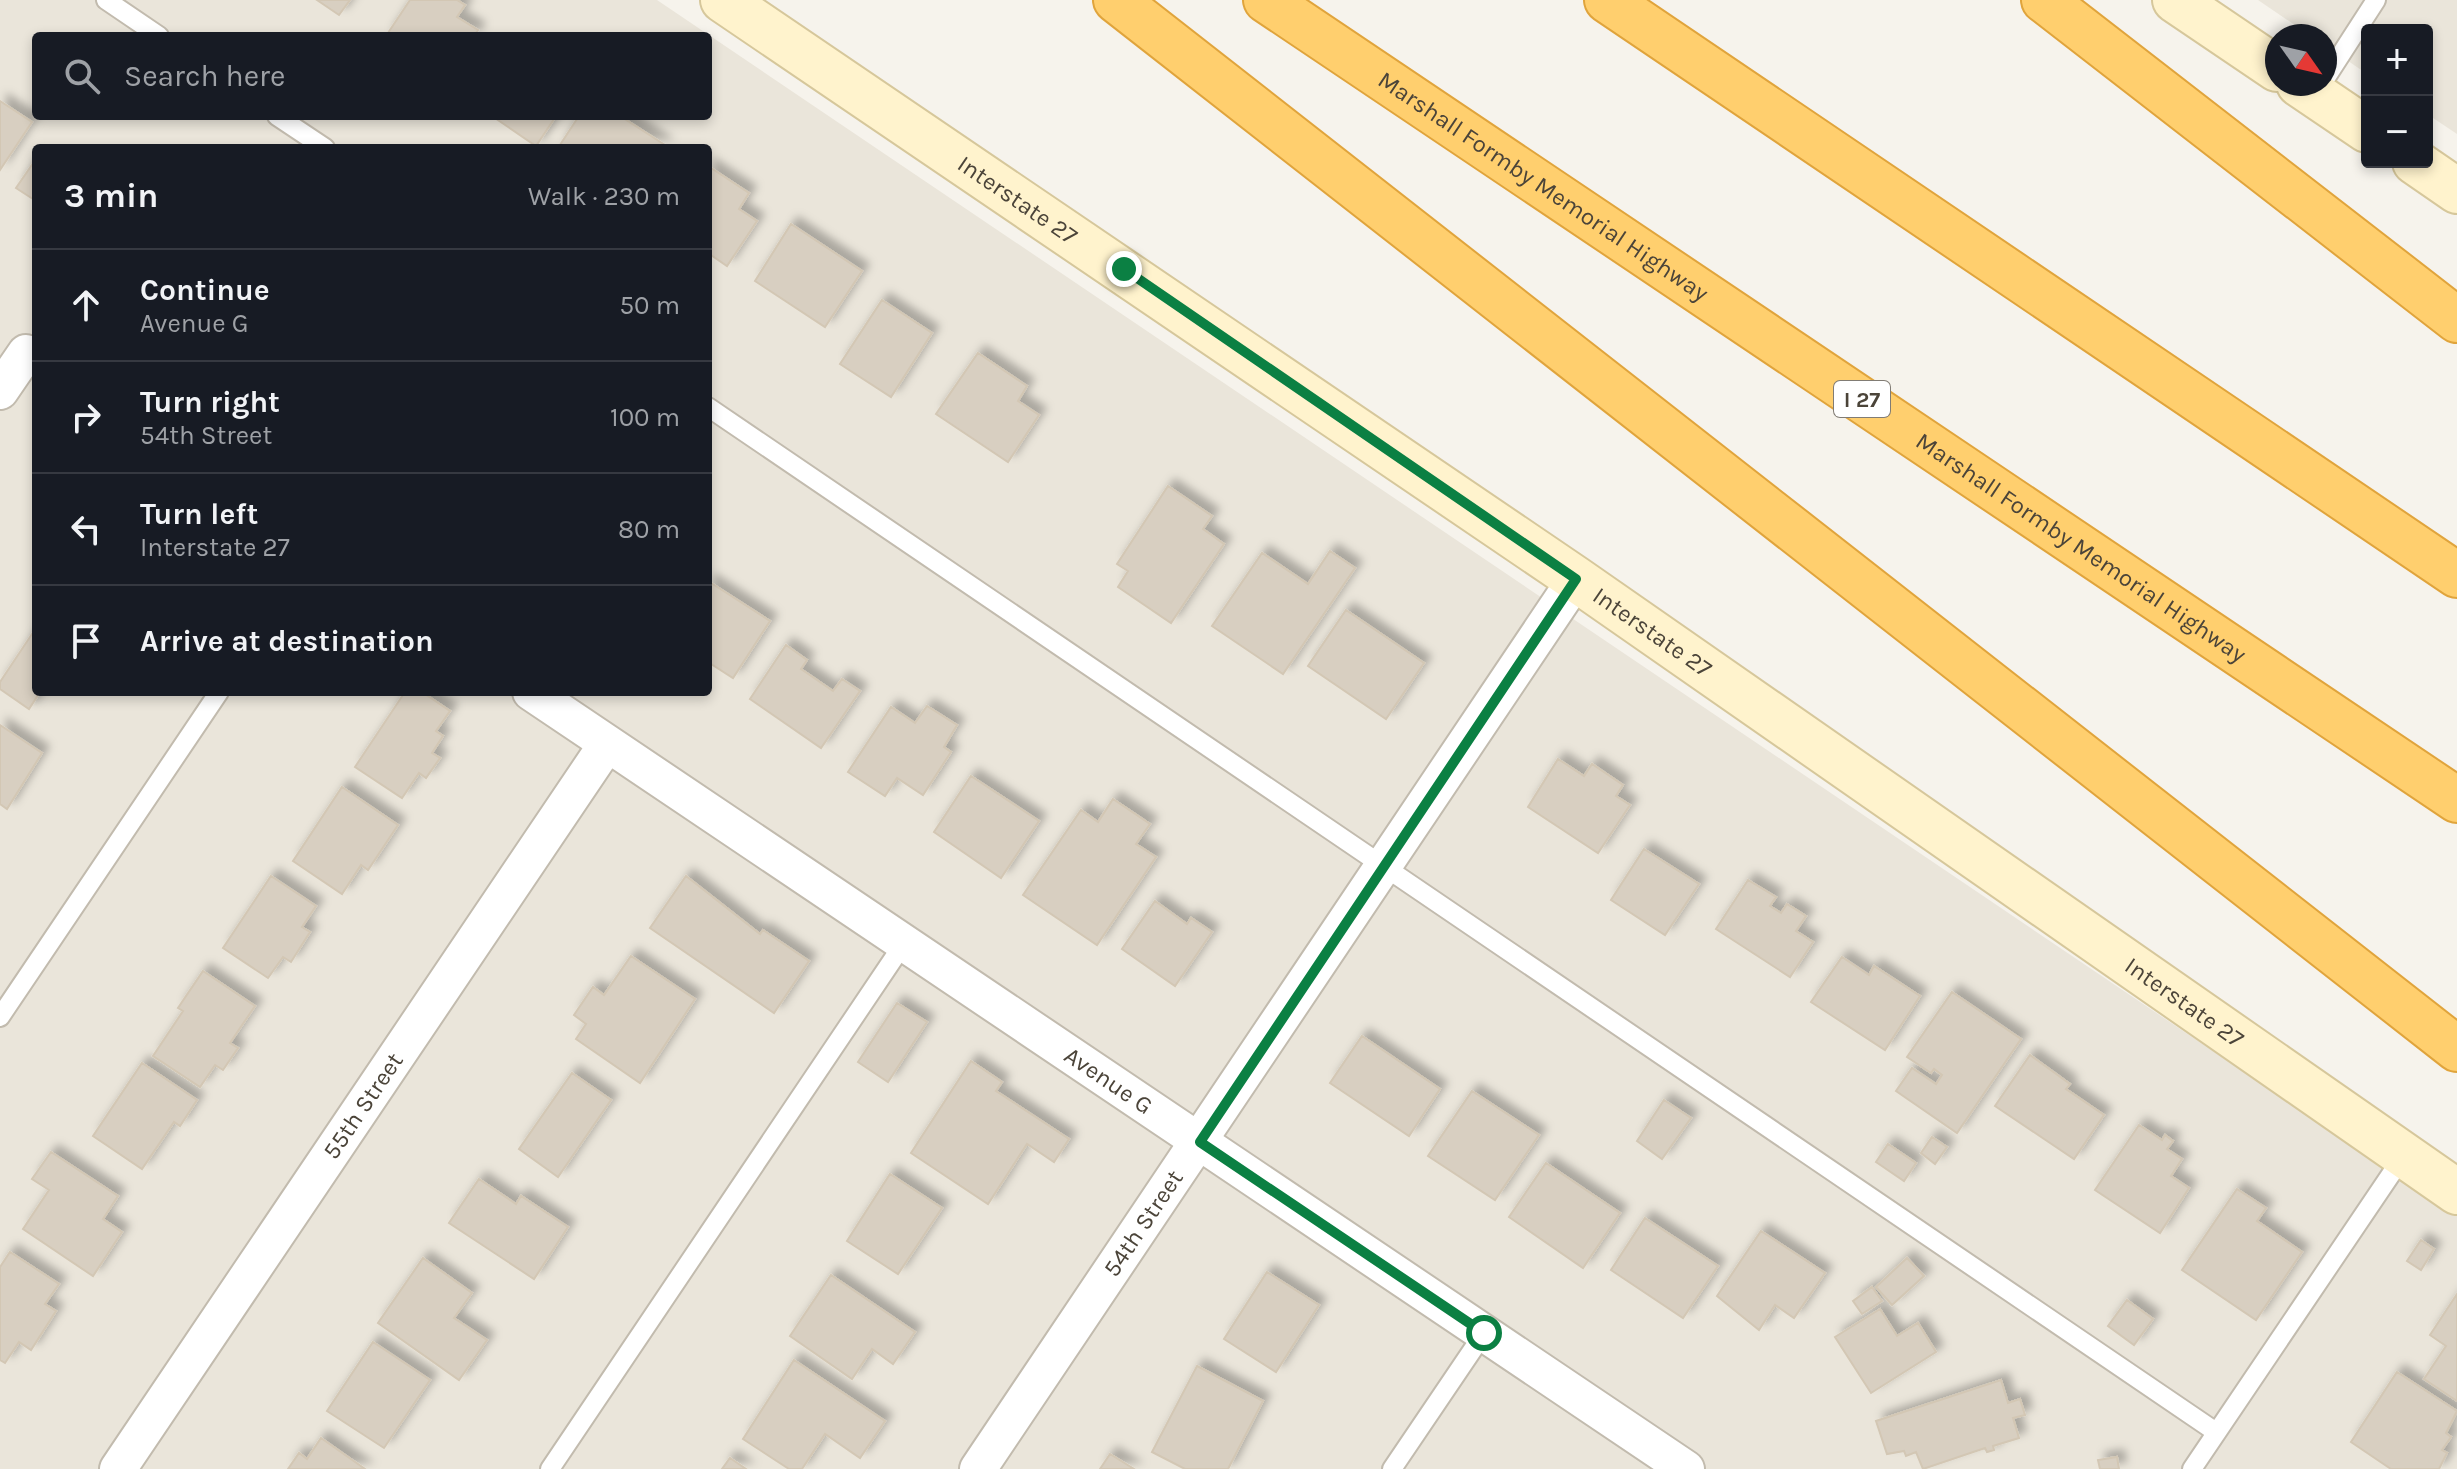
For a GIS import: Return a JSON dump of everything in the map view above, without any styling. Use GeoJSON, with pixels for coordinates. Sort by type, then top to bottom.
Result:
{"type":"FeatureCollection","features":[{"type":"Feature","properties":{"kind":"highway"},"geometry":{"type":"LineString","coordinates":[[1116,0],[2457,1049]]}},
{"type":"Feature","properties":{"kind":"highway","name":"Marshall Formby Memorial Highway"},"geometry":{"type":"LineString","coordinates":[[1266,0],[2457,800]]}},
{"type":"Feature","properties":{"kind":"highway"},"geometry":{"type":"LineString","coordinates":[[1607,0],[2457,575]]}},
{"type":"Feature","properties":{"kind":"highway"},"geometry":{"type":"LineString","coordinates":[[2044,0],[2457,320]]}},
{"type":"Feature","properties":{"kind":"main road","name":"Interstate 27"},"geometry":{"type":"LineString","coordinates":[[723,0],[1576,579],[2457,1192]]}},
{"type":"Feature","properties":{"kind":"main road"},"geometry":{"type":"LineString","coordinates":[[2175,0],[2265,61]]}},
{"type":"Feature","properties":{"kind":"main road"},"geometry":{"type":"LineString","coordinates":[[2328,96],[2361,125]]}},
{"type":"Feature","properties":{"kind":"main road"},"geometry":{"type":"LineString","coordinates":[[2424,168],[2457,191]]}},
{"type":"Feature","properties":{"kind":"street"},"geometry":{"type":"LineString","coordinates":[[0,391],[21,349]]}},
{"type":"Feature","properties":{"kind":"street","name":"54th Street"},"geometry":{"type":"LineString","coordinates":[[978,1469],[1576,579]]}},
{"type":"Feature","properties":{"kind":"street","name":"Avenue G"},"geometry":{"type":"LineString","coordinates":[[537,696],[1686,1469]]}},
{"type":"Feature","properties":{"kind":"street","name":"55th Street"},"geometry":{"type":"LineString","coordinates":[[118,1469],[607,744]]}},
{"type":"Feature","properties":{"kind":"lane"},"geometry":{"type":"LineString","coordinates":[[106,0],[153,32]]}},
{"type":"Feature","properties":{"kind":"lane"},"geometry":{"type":"LineString","coordinates":[[2337,54],[2376,0]]}},
{"type":"Feature","properties":{"kind":"lane"},"geometry":{"type":"LineString","coordinates":[[283,120],[319,144]]}},
{"type":"Feature","properties":{"kind":"lane"},"geometry":{"type":"LineString","coordinates":[[712,410],[2216,1432]]}},
{"type":"Feature","properties":{"kind":"lane"},"geometry":{"type":"LineString","coordinates":[[0,1017],[216,696]]}},
{"type":"Feature","properties":{"kind":"lane"},"geometry":{"type":"LineString","coordinates":[[550,1469],[904,943]]}},
{"type":"Feature","properties":{"kind":"lane"},"geometry":{"type":"LineString","coordinates":[[2192,1469],[2404,1155]]}},
{"type":"Feature","properties":{"kind":"lane"},"geometry":{"type":"LineString","coordinates":[[1392,1469],[1484,1333]]}},
{"type":"Feature","properties":{"kind":"shaded area"},"geometry":{"type":"Polygon","coordinates":[[[0,0],[657,0],[704,32],[32,32],[32,120],[712,120],[712,37],[2457,1216],[2457,1469],[0,1469],[0,0]]]}},
{"type":"Feature","properties":{"kind":"shaded area"},"geometry":{"type":"Polygon","coordinates":[[[2258,0],[2457,0],[2457,134],[2433,118],[2433,24],[2361,24],[2361,70],[2337,53],[2337,24],[2293,24],[2258,0]]]}},
{"type":"Feature","properties":{"kind":"building"},"geometry":{"type":"Polygon","coordinates":[[[317,0],[350,0],[339,15],[317,0]]]}},
{"type":"Feature","properties":{"kind":"building"},"geometry":{"type":"Polygon","coordinates":[[[410,0],[457,0],[465,5],[457,17],[478,30],[477,32],[389,32],[410,0]]]}},
{"type":"Feature","properties":{"kind":"building"},"geometry":{"type":"Polygon","coordinates":[[[0,101],[32,122],[0,170],[0,101]]]}},
{"type":"Feature","properties":{"kind":"building"},"geometry":{"type":"Polygon","coordinates":[[[498,120],[553,120],[537,144],[498,120]]]}},
{"type":"Feature","properties":{"kind":"building"},"geometry":{"type":"Polygon","coordinates":[[[576,120],[626,120],[663,144],[561,144],[576,120]]]}},
{"type":"Feature","properties":{"kind":"building"},"geometry":{"type":"Polygon","coordinates":[[[32,165],[32,198],[16,188],[32,165]]]}},
{"type":"Feature","properties":{"kind":"building"},"geometry":{"type":"Polygon","coordinates":[[[712,169],[749,193],[739,209],[757,221],[727,266],[712,256],[712,169]]]}},
{"type":"Feature","properties":{"kind":"building"},"geometry":{"type":"Polygon","coordinates":[[[791,224],[862,271],[825,327],[755,281],[791,224]]]}},
{"type":"Feature","properties":{"kind":"building"},"geometry":{"type":"Polygon","coordinates":[[[882,300],[932,333],[891,397],[840,364],[882,300]]]}},
{"type":"Feature","properties":{"kind":"building"},"geometry":{"type":"Polygon","coordinates":[[[978,353],[1027,386],[1018,401],[1039,415],[1008,462],[936,414],[978,353]]]}},
{"type":"Feature","properties":{"kind":"building"},"geometry":{"type":"Polygon","coordinates":[[[1168,486],[1212,516],[1203,529],[1224,544],[1171,623],[1118,587],[1128,571],[1117,564],[1168,486]]]}},
{"type":"Feature","properties":{"kind":"building"},"geometry":{"type":"Polygon","coordinates":[[[1330,551],[1355,568],[1283,674],[1212,626],[1262,553],[1308,584],[1330,551]]]}},
{"type":"Feature","properties":{"kind":"building"},"geometry":{"type":"Polygon","coordinates":[[[712,584],[770,621],[733,678],[712,665],[712,584]]]}},
{"type":"Feature","properties":{"kind":"building"},"geometry":{"type":"Polygon","coordinates":[[[1346,610],[1424,663],[1386,719],[1308,666],[1346,610]]]}},
{"type":"Feature","properties":{"kind":"building"},"geometry":{"type":"Polygon","coordinates":[[[32,634],[32,696],[37,696],[29,709],[0,689],[0,682],[32,634]]]}},
{"type":"Feature","properties":{"kind":"building"},"geometry":{"type":"Polygon","coordinates":[[[786,645],[807,660],[801,669],[833,691],[842,679],[860,691],[821,748],[750,699],[786,645]]]}},
{"type":"Feature","properties":{"kind":"building"},"geometry":{"type":"Polygon","coordinates":[[[402,696],[428,696],[450,711],[436,731],[443,736],[432,753],[440,758],[426,778],[419,773],[402,798],[355,767],[402,696]]]}},
{"type":"Feature","properties":{"kind":"building"},"geometry":{"type":"Polygon","coordinates":[[[927,706],[957,725],[944,747],[951,752],[923,795],[897,778],[885,796],[848,772],[891,707],[915,723],[927,706]]]}},
{"type":"Feature","properties":{"kind":"building"},"geometry":{"type":"Polygon","coordinates":[[[0,725],[42,753],[7,809],[0,804],[0,725]]]}},
{"type":"Feature","properties":{"kind":"building"},"geometry":{"type":"Polygon","coordinates":[[[1558,759],[1584,776],[1592,764],[1623,785],[1616,796],[1630,805],[1598,853],[1528,807],[1558,759]]]}},
{"type":"Feature","properties":{"kind":"building"},"geometry":{"type":"Polygon","coordinates":[[[971,776],[1039,821],[1001,878],[934,832],[971,776]]]}},
{"type":"Feature","properties":{"kind":"building"},"geometry":{"type":"Polygon","coordinates":[[[342,787],[398,825],[368,870],[361,865],[342,894],[293,861],[342,787]]]}},
{"type":"Feature","properties":{"kind":"building"},"geometry":{"type":"Polygon","coordinates":[[[1113,799],[1150,824],[1136,844],[1156,857],[1097,945],[1023,895],[1081,810],[1098,822],[1113,799]]]}},
{"type":"Feature","properties":{"kind":"building"},"geometry":{"type":"Polygon","coordinates":[[[1644,849],[1699,884],[1665,935],[1611,900],[1644,849]]]}},
{"type":"Feature","properties":{"kind":"building"},"geometry":{"type":"Polygon","coordinates":[[[271,876],[316,906],[302,927],[310,932],[291,962],[283,957],[268,978],[223,948],[271,876]]]}},
{"type":"Feature","properties":{"kind":"building"},"geometry":{"type":"Polygon","coordinates":[[[686,876],[760,934],[763,930],[809,961],[774,1013],[650,928],[686,876]]]}},
{"type":"Feature","properties":{"kind":"building"},"geometry":{"type":"Polygon","coordinates":[[[1748,880],[1776,897],[1770,906],[1781,913],[1787,904],[1806,916],[1796,931],[1813,942],[1790,977],[1716,929],[1748,880]]]}},
{"type":"Feature","properties":{"kind":"building"},"geometry":{"type":"Polygon","coordinates":[[[1155,901],[1187,924],[1191,918],[1212,932],[1175,986],[1122,949],[1155,901]]]}},
{"type":"Feature","properties":{"kind":"building"},"geometry":{"type":"Polygon","coordinates":[[[631,956],[695,999],[640,1083],[576,1039],[586,1024],[574,1015],[593,987],[604,995],[631,956]]]}},
{"type":"Feature","properties":{"kind":"building"},"geometry":{"type":"Polygon","coordinates":[[[1842,957],[1869,975],[1874,966],[1920,996],[1885,1050],[1811,1002],[1842,957]]]}},
{"type":"Feature","properties":{"kind":"building"},"geometry":{"type":"Polygon","coordinates":[[[203,971],[255,1006],[230,1043],[238,1048],[223,1070],[215,1065],[200,1087],[153,1056],[183,1011],[178,1008],[203,971]]]}},
{"type":"Feature","properties":{"kind":"building"},"geometry":{"type":"Polygon","coordinates":[[[1952,992],[2021,1039],[1957,1133],[1896,1091],[1912,1068],[1936,1084],[1942,1075],[1934,1069],[1931,1073],[1907,1057],[1952,992]]]}},
{"type":"Feature","properties":{"kind":"building"},"geometry":{"type":"Polygon","coordinates":[[[897,1003],[927,1022],[888,1082],[858,1062],[897,1003]]]}},
{"type":"Feature","properties":{"kind":"building"},"geometry":{"type":"Polygon","coordinates":[[[1362,1036],[1440,1089],[1409,1136],[1330,1083],[1362,1036]]]}},
{"type":"Feature","properties":{"kind":"building"},"geometry":{"type":"Polygon","coordinates":[[[2030,1055],[2070,1084],[2066,1089],[2104,1115],[2074,1159],[1995,1106],[2030,1055]]]}},
{"type":"Feature","properties":{"kind":"building"},"geometry":{"type":"Polygon","coordinates":[[[971,1061],[1002,1082],[996,1091],[1069,1139],[1054,1162],[1027,1144],[988,1204],[911,1153],[971,1061]]]}},
{"type":"Feature","properties":{"kind":"building"},"geometry":{"type":"Polygon","coordinates":[[[142,1063],[197,1100],[180,1126],[174,1122],[142,1169],[93,1136],[142,1063]]]}},
{"type":"Feature","properties":{"kind":"building"},"geometry":{"type":"Polygon","coordinates":[[[572,1073],[611,1100],[558,1177],[519,1149],[572,1073]]]}},
{"type":"Feature","properties":{"kind":"building"},"geometry":{"type":"Polygon","coordinates":[[[1472,1091],[1539,1135],[1495,1200],[1428,1156],[1472,1091]]]}},
{"type":"Feature","properties":{"kind":"building"},"geometry":{"type":"Polygon","coordinates":[[[1664,1100],[1691,1118],[1662,1159],[1637,1141],[1664,1100]]]}},
{"type":"Feature","properties":{"kind":"building"},"geometry":{"type":"Polygon","coordinates":[[[2139,1125],[2162,1140],[2165,1135],[2173,1141],[2167,1149],[2182,1159],[2171,1176],[2189,1188],[2160,1233],[2095,1190],[2139,1125]]]}},
{"type":"Feature","properties":{"kind":"building"},"geometry":{"type":"Polygon","coordinates":[[[1932,1137],[1947,1147],[1935,1164],[1921,1153],[1932,1137]]]}},
{"type":"Feature","properties":{"kind":"building"},"geometry":{"type":"Polygon","coordinates":[[[1888,1144],[1916,1163],[1904,1181],[1876,1162],[1888,1144]]]}},
{"type":"Feature","properties":{"kind":"building"},"geometry":{"type":"Polygon","coordinates":[[[51,1152],[118,1196],[103,1219],[122,1232],[93,1276],[23,1229],[49,1190],[32,1179],[51,1152]]]}},
{"type":"Feature","properties":{"kind":"building"},"geometry":{"type":"Polygon","coordinates":[[[1546,1163],[1620,1213],[1583,1268],[1509,1217],[1546,1163]]]}},
{"type":"Feature","properties":{"kind":"building"},"geometry":{"type":"Polygon","coordinates":[[[890,1174],[942,1208],[898,1274],[847,1241],[890,1174]]]}},
{"type":"Feature","properties":{"kind":"building"},"geometry":{"type":"Polygon","coordinates":[[[479,1179],[516,1204],[521,1196],[568,1227],[534,1279],[449,1223],[479,1179]]]}},
{"type":"Feature","properties":{"kind":"building"},"geometry":{"type":"Polygon","coordinates":[[[2237,1189],[2266,1208],[2257,1221],[2302,1252],[2256,1320],[2182,1270],[2237,1189]]]}},
{"type":"Feature","properties":{"kind":"building"},"geometry":{"type":"Polygon","coordinates":[[[1645,1218],[1718,1266],[1683,1318],[1611,1270],[1645,1218]]]}},
{"type":"Feature","properties":{"kind":"building"},"geometry":{"type":"Polygon","coordinates":[[[1761,1231],[1825,1273],[1794,1318],[1775,1305],[1759,1330],[1717,1296],[1761,1231]]]}},
{"type":"Feature","properties":{"kind":"building"},"geometry":{"type":"Polygon","coordinates":[[[2421,1240],[2434,1249],[2421,1270],[2407,1261],[2421,1240]]]}},
{"type":"Feature","properties":{"kind":"building"},"geometry":{"type":"Polygon","coordinates":[[[10,1252],[59,1284],[45,1304],[56,1311],[31,1350],[19,1342],[5,1363],[0,1360],[0,1267],[10,1252]]]}},
{"type":"Feature","properties":{"kind":"building"},"geometry":{"type":"Polygon","coordinates":[[[423,1258],[472,1293],[454,1318],[487,1340],[459,1380],[378,1323],[423,1258]]]}},
{"type":"Feature","properties":{"kind":"building"},"geometry":{"type":"Polygon","coordinates":[[[1907,1258],[1924,1276],[1892,1305],[1876,1287],[1907,1258]]]}},
{"type":"Feature","properties":{"kind":"building"},"geometry":{"type":"Polygon","coordinates":[[[1267,1272],[1319,1305],[1276,1372],[1224,1339],[1267,1272]]]}},
{"type":"Feature","properties":{"kind":"building"},"geometry":{"type":"Polygon","coordinates":[[[831,1275],[915,1332],[893,1364],[872,1349],[852,1379],[790,1336],[831,1275]]]}},
{"type":"Feature","properties":{"kind":"building"},"geometry":{"type":"Polygon","coordinates":[[[1872,1287],[1882,1301],[1862,1314],[1853,1301],[1872,1287]]]}},
{"type":"Feature","properties":{"kind":"building"},"geometry":{"type":"Polygon","coordinates":[[[2457,1294],[2457,1401],[2424,1379],[2446,1346],[2430,1335],[2457,1294]]]}},
{"type":"Feature","properties":{"kind":"building"},"geometry":{"type":"Polygon","coordinates":[[[2127,1300],[2153,1319],[2134,1345],[2108,1326],[2127,1300]]]}},
{"type":"Feature","properties":{"kind":"building"},"geometry":{"type":"Polygon","coordinates":[[[1880,1309],[1897,1336],[1918,1323],[1936,1352],[1871,1393],[1835,1337],[1880,1309]]]}},
{"type":"Feature","properties":{"kind":"building"},"geometry":{"type":"Polygon","coordinates":[[[373,1342],[430,1380],[384,1448],[327,1411],[373,1342]]]}},
{"type":"Feature","properties":{"kind":"building"},"geometry":{"type":"Polygon","coordinates":[[[794,1360],[885,1421],[860,1458],[825,1434],[802,1469],[789,1469],[743,1439],[794,1360]]]}},
{"type":"Feature","properties":{"kind":"building"},"geometry":{"type":"Polygon","coordinates":[[[1197,1366],[1263,1401],[1228,1469],[1185,1469],[1152,1452],[1197,1366]]]}},
{"type":"Feature","properties":{"kind":"building"},"geometry":{"type":"Polygon","coordinates":[[[2397,1372],[2457,1411],[2446,1433],[2451,1437],[2442,1450],[2447,1453],[2439,1469],[2391,1469],[2351,1442],[2397,1372]]]}},
{"type":"Feature","properties":{"kind":"building"},"geometry":{"type":"Polygon","coordinates":[[[2001,1380],[2008,1403],[2020,1399],[2025,1415],[2013,1418],[2019,1438],[1993,1446],[1994,1450],[1987,1452],[1985,1448],[1923,1469],[1916,1452],[1906,1456],[1904,1451],[1887,1454],[1876,1421],[2001,1380]]]}},
{"type":"Feature","properties":{"kind":"building"},"geometry":{"type":"Polygon","coordinates":[[[321,1438],[365,1469],[288,1469],[299,1453],[307,1459],[321,1438]]]}},
{"type":"Feature","properties":{"kind":"building"},"geometry":{"type":"Polygon","coordinates":[[[1110,1454],[1134,1469],[1100,1469],[1110,1454]]]}},
{"type":"Feature","properties":{"kind":"building"},"geometry":{"type":"Polygon","coordinates":[[[2117,1457],[2119,1469],[2100,1469],[2098,1460],[2117,1457]]]}},
{"type":"Feature","properties":{"kind":"building"},"geometry":{"type":"Polygon","coordinates":[[[730,1458],[746,1469],[722,1469],[730,1458]]]}},
{"type":"Feature","properties":{"kind":"route"},"geometry":{"type":"LineString","coordinates":[[1124,269],[1576,579],[1200,1142],[1484,1333]]}}]}
